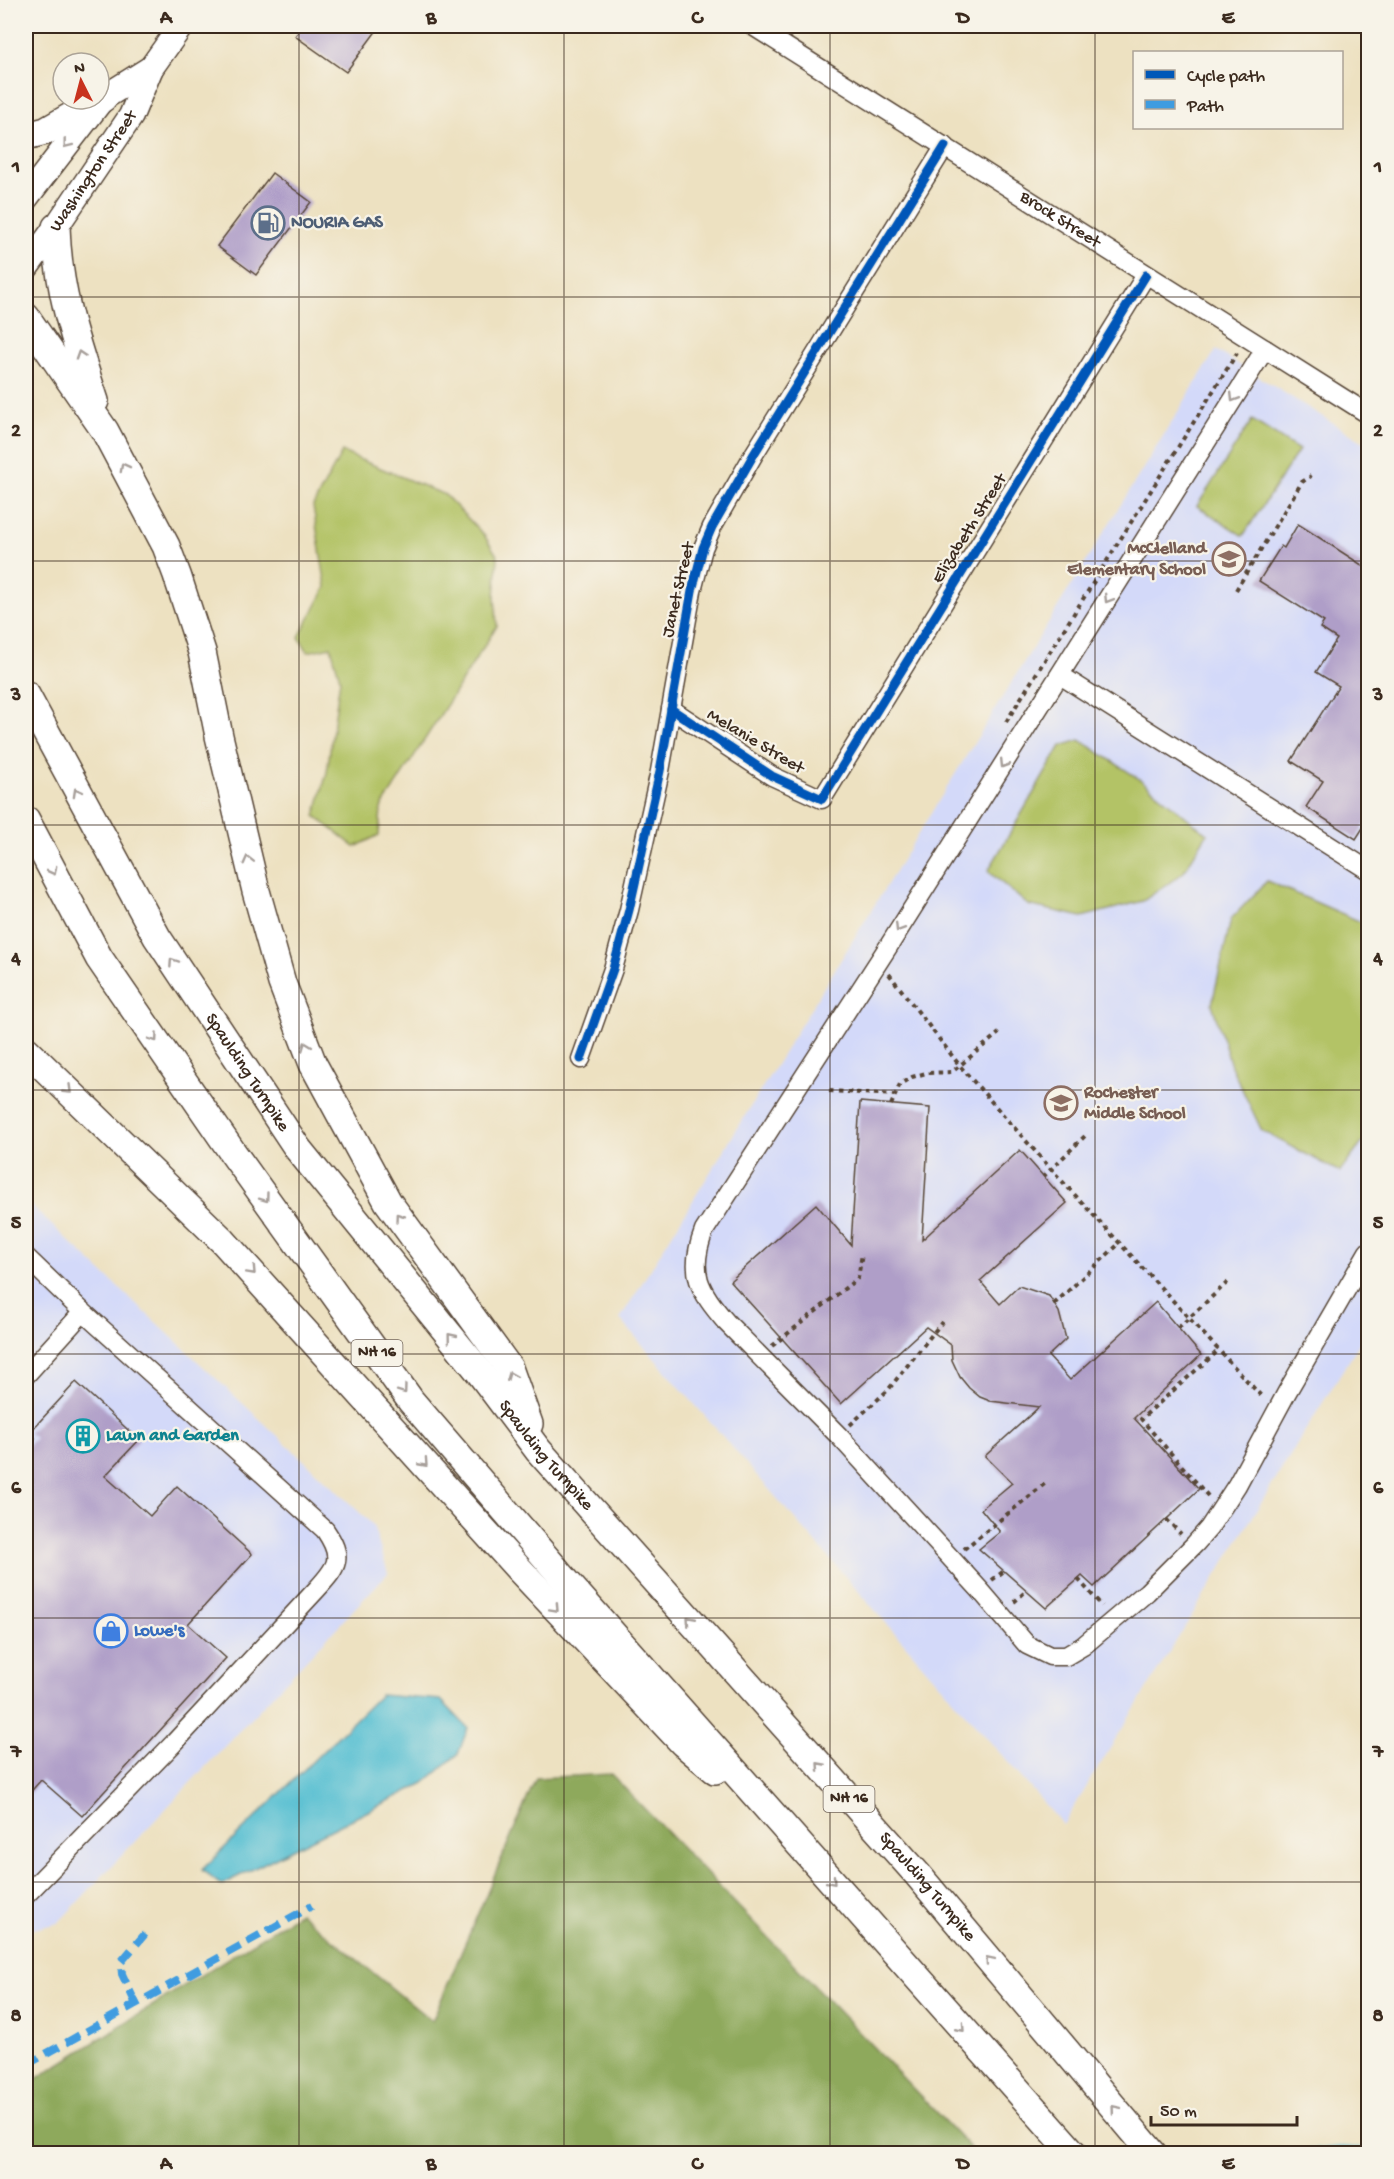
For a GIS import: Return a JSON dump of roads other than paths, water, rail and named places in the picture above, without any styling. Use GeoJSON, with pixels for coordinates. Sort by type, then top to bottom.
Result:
{"type":"FeatureCollection","features":[{"type":"Feature","properties":{"kind":"highway"},"geometry":{"type":"LineString","coordinates":[[26,136],[46,131],[81,111]]}},
{"type":"Feature","properties":{"kind":"highway"},"geometry":{"type":"LineString","coordinates":[[56,227],[57,258],[63,298],[75,342],[105,431]]}},
{"type":"Feature","properties":{"kind":"highway"},"geometry":{"type":"LineString","coordinates":[[26,317],[105,431],[166,546],[202,652],[219,736],[256,891],[282,983],[313,1064],[388,1202],[509,1368],[538,1450]]}},
{"type":"Feature","properties":{"kind":"highway","name":"Spaulding Turnpike"},"geometry":{"type":"LineString","coordinates":[[26,695],[157,938],[298,1149],[477,1369],[538,1450],[918,1875],[1153,2154]]}},
{"type":"Feature","properties":{"kind":"highway","name":"NH 16"},"geometry":{"type":"LineString","coordinates":[[26,819],[99,958],[233,1153],[411,1401],[572,1588],[1074,2154]]}},
{"type":"Feature","properties":{"kind":"highway"},"geometry":{"type":"LineString","coordinates":[[26,1050],[223,1241],[518,1568],[683,1743],[794,1837]]}},
{"type":"Feature","properties":{"kind":"main road","name":"Washington Street"},"geometry":{"type":"LineString","coordinates":[[26,268],[131,116],[151,68],[181,26]]}},
{"type":"Feature","properties":{"kind":"main road","name":"Washington Street"},"geometry":{"type":"LineString","coordinates":[[111,93],[151,68]]}},
{"type":"Feature","properties":{"kind":"main road","name":"Washington Street"},"geometry":{"type":"LineString","coordinates":[[26,198],[93,111]]}},
{"type":"Feature","properties":{"kind":"street","name":"Brock Street"},"geometry":{"type":"LineString","coordinates":[[753,26],[1368,414]]}},
{"type":"Feature","properties":{"kind":"street","name":"Janet Street"},"geometry":{"type":"LineString","coordinates":[[581,1059],[613,969],[629,910],[671,709],[695,575],[703,548],[712,527],[754,454],[945,146]]}},
{"type":"Feature","properties":{"kind":"street","name":"Elizabeth Street"},"geometry":{"type":"LineString","coordinates":[[822,799],[1146,275]]}},
{"type":"Feature","properties":{"kind":"street"},"geometry":{"type":"LineString","coordinates":[[1265,349],[1060,675],[704,1231],[697,1249],[697,1275],[702,1290],[711,1305],[839,1436],[1028,1645],[1050,1656],[1066,1656],[1083,1646],[1115,1620],[1196,1544],[1209,1528],[1237,1485],[1287,1392],[1368,1252]]}},
{"type":"Feature","properties":{"kind":"street"},"geometry":{"type":"LineString","coordinates":[[1060,675],[1368,870]]}},
{"type":"Feature","properties":{"kind":"street","name":"Melanie Street"},"geometry":{"type":"LineString","coordinates":[[671,709],[772,776],[822,799]]}},
{"type":"Feature","properties":{"kind":"street"},"geometry":{"type":"LineString","coordinates":[[26,1257],[83,1312],[326,1530],[335,1544],[337,1557],[334,1570],[317,1590],[166,1751],[26,1895]]}},
{"type":"Feature","properties":{"kind":"street"},"geometry":{"type":"LineString","coordinates":[[26,1375],[83,1312]]}},
{"type":"Feature","properties":{"kind":"water"},"geometry":{"type":"Polygon","coordinates":[[[380,1695],[441,1700],[468,1728],[458,1754],[424,1783],[221,1885],[202,1870],[380,1695]]]}},
{"type":"Feature","properties":{"kind":"waterway"},"geometry":{"type":"LineString","coordinates":[[1296,2154],[1340,2149],[1368,2151]]}},
{"type":"Feature","properties":{"kind":"place","name":"NOURIA GAS"},"geometry":{"type":"Point","coordinates":[268,223]}},
{"type":"Feature","properties":{"kind":"place","name":"McClelland Elementary School"},"geometry":{"type":"Point","coordinates":[1229,559]}},
{"type":"Feature","properties":{"kind":"place","name":"Rochester Middle School"},"geometry":{"type":"Point","coordinates":[1061,1103]}},
{"type":"Feature","properties":{"kind":"place","name":"Lawn and Garden"},"geometry":{"type":"Point","coordinates":[83,1436]}},
{"type":"Feature","properties":{"kind":"place","name":"Lowe's"},"geometry":{"type":"Point","coordinates":[111,1631]}}]}
